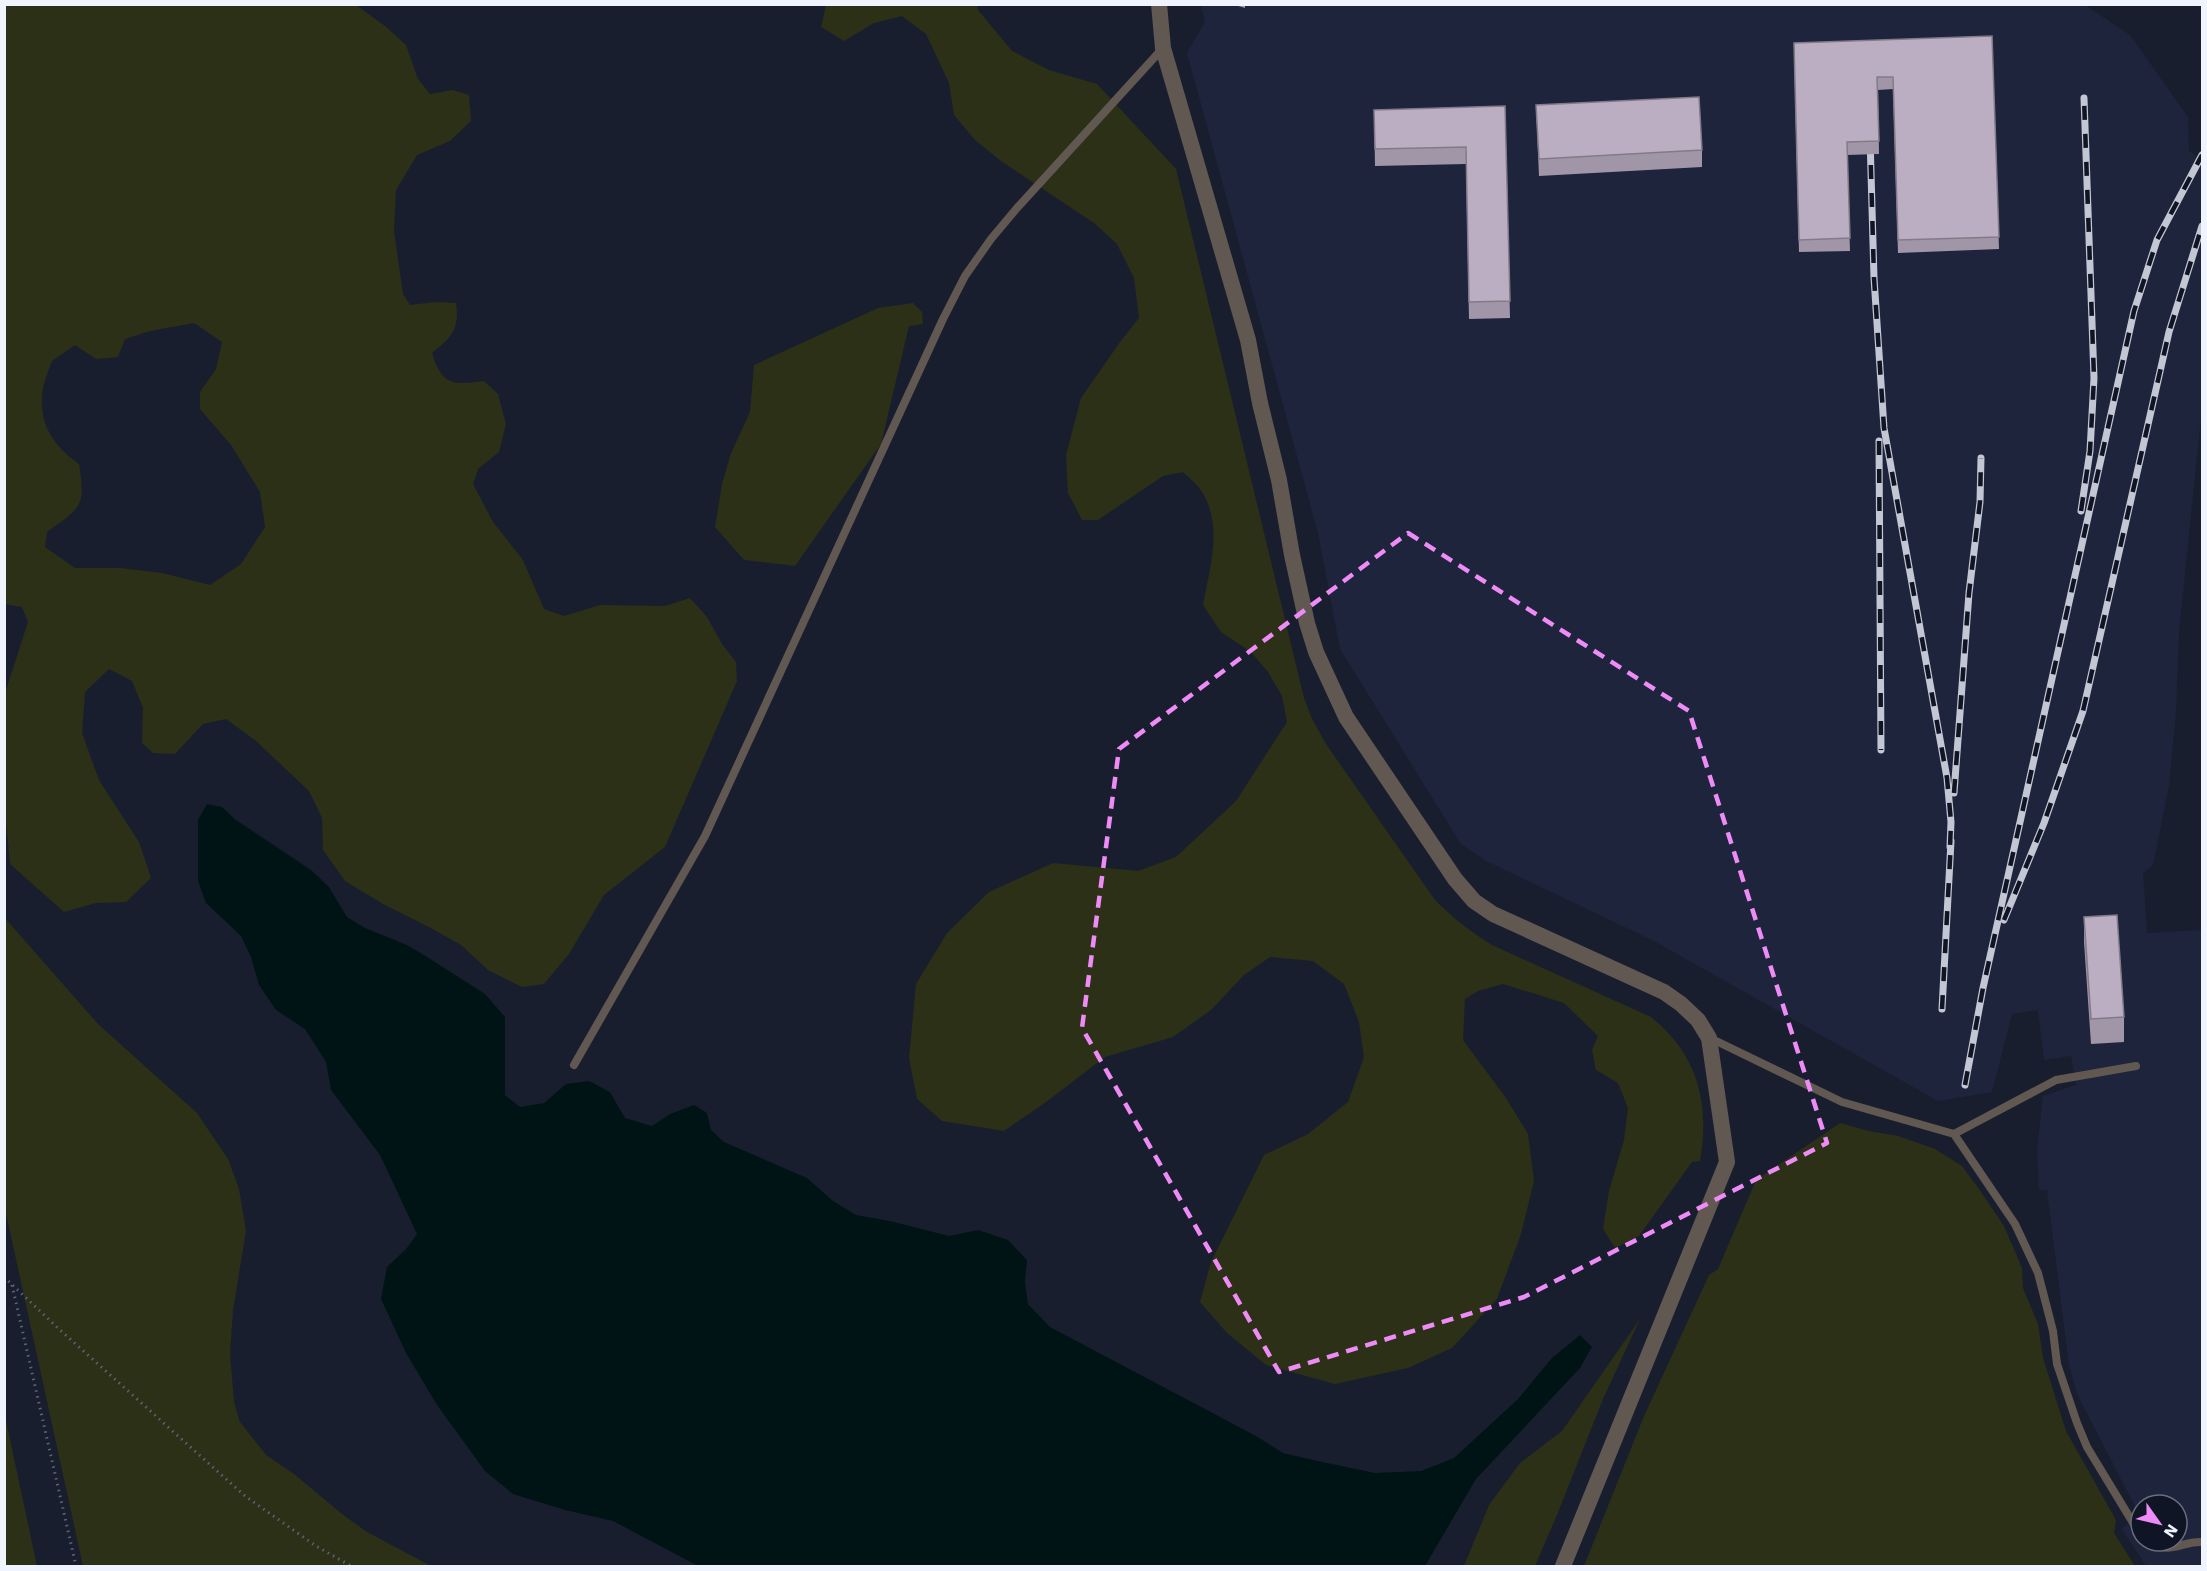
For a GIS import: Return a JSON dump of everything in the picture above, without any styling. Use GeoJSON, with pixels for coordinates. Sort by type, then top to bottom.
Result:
{"type":"FeatureCollection","features":[{"type":"Feature","properties":{"kind":"street"},"geometry":{"type":"LineString","coordinates":[[1159,4],[1163,48],[1248,340],[1307,622],[1316,652],[1346,717],[1455,879],[1474,901],[1493,914],[1664,992],[1698,1020],[1709,1038],[1726,1162],[1563,1566]]}},
{"type":"Feature","properties":{"kind":"lane"},"geometry":{"type":"LineString","coordinates":[[573,1065],[705,836],[943,319],[965,276],[991,239],[1017,208],[1163,48]]}},
{"type":"Feature","properties":{"kind":"lane"},"geometry":{"type":"LineString","coordinates":[[1709,1038],[1842,1102],[1954,1134],[2015,1224],[2038,1273],[2053,1331],[2057,1364],[2077,1423],[2087,1447],[2129,1516]]}},
{"type":"Feature","properties":{"kind":"lane"},"geometry":{"type":"LineString","coordinates":[[1954,1134],[2056,1080],[2136,1066]]}},
{"type":"Feature","properties":{"kind":"path"},"geometry":{"type":"LineString","coordinates":[[4,1277],[245,1496],[316,1546],[351,1566]]}},
{"type":"Feature","properties":{"kind":"path"},"geometry":{"type":"LineString","coordinates":[[11,1283],[76,1566]]}},
{"type":"Feature","properties":{"kind":"highlighted area"},"geometry":{"type":"Polygon","coordinates":[[[1408,533],[1689,711],[1827,1143],[1524,1297],[1279,1372],[1082,1028],[1119,749],[1408,533]]]}},
{"type":"Feature","properties":{"kind":"shaded area"},"geometry":{"type":"Polygon","coordinates":[[[1201,5],[2085,5],[2130,35],[2188,117],[2189,151],[2202,160],[2202,408],[2179,632],[2176,713],[2169,785],[2153,865],[2143,873],[2147,933],[2202,930],[2202,1566],[2146,1566],[2138,1553],[2189,1553],[2189,1493],[2129,1495],[2077,1394],[2069,1365],[2047,1190],[2039,1190],[2037,1151],[2043,1096],[2076,1085],[2071,1056],[2044,1060],[2038,1010],[2012,1014],[1992,1092],[1938,1101],[1654,941],[1486,861],[1461,844],[1340,649],[1318,533],[1187,53],[1205,22],[1201,5]]]}},
{"type":"Feature","properties":{"kind":"shaded area"},"geometry":{"type":"Polygon","coordinates":[[[207,804],[222,807],[236,820],[311,870],[329,887],[347,917],[365,928],[407,945],[485,994],[505,1017],[505,1095],[520,1107],[544,1103],[566,1084],[589,1081],[610,1092],[625,1118],[652,1126],[670,1114],[694,1105],[707,1113],[711,1130],[724,1142],[807,1178],[833,1201],[856,1215],[949,1236],[978,1230],[1008,1240],[1027,1260],[1025,1282],[1028,1304],[1050,1327],[1256,1436],[1283,1453],[1375,1473],[1421,1471],[1454,1458],[1518,1399],[1552,1358],[1580,1335],[1592,1347],[1580,1368],[1476,1479],[1425,1566],[698,1566],[613,1521],[565,1510],[513,1494],[485,1471],[437,1405],[406,1353],[381,1299],[387,1267],[406,1249],[417,1234],[380,1155],[331,1090],[326,1062],[305,1029],[276,1010],[259,985],[251,957],[241,936],[206,903],[198,881],[198,820],[207,804]]]}},
{"type":"Feature","properties":{"kind":"shaded area"},"geometry":{"type":"Polygon","coordinates":[[[2129,1523],[2129,1540],[2122,1529],[2129,1523]]]}},
{"type":"Feature","properties":{"kind":"green space"},"geometry":{"type":"Polygon","coordinates":[[[4,5],[356,5],[406,45],[418,79],[430,94],[452,90],[469,95],[471,121],[450,141],[417,155],[396,190],[394,231],[403,294],[410,305],[435,302],[456,303],[457,320],[453,332],[432,353],[440,372],[450,381],[457,383],[484,381],[498,394],[506,424],[499,452],[478,469],[473,484],[493,522],[523,560],[544,609],[564,616],[600,605],[665,606],[690,598],[707,617],[722,644],[736,662],[737,681],[665,847],[604,895],[569,954],[544,984],[522,987],[488,970],[461,945],[345,881],[323,850],[322,818],[309,791],[256,741],[226,719],[203,724],[175,754],[153,753],[142,743],[143,708],[132,681],[109,669],[85,692],[82,733],[99,780],[139,842],[151,878],[126,902],[96,903],[64,912],[10,864],[4,801],[5,693],[28,622],[22,607],[4,604],[4,5]],[[194,323],[150,331],[125,339],[118,357],[96,359],[75,345],[52,361],[42,393],[44,418],[57,444],[79,464],[82,490],[81,498],[74,511],[47,532],[45,547],[75,568],[120,568],[162,573],[210,585],[241,564],[265,527],[260,492],[231,445],[200,409],[200,392],[216,369],[222,342],[194,323]]]}},
{"type":"Feature","properties":{"kind":"green space"},"geometry":{"type":"Polygon","coordinates":[[[826,5],[977,5],[978,10],[1012,51],[1049,70],[1097,84],[1176,169],[1304,698],[1312,719],[1326,744],[1435,900],[1449,913],[1492,945],[1651,1017],[1680,1047],[1690,1064],[1697,1082],[1703,1119],[1700,1161],[1692,1162],[1639,1236],[1615,1248],[1603,1229],[1609,1191],[1624,1140],[1628,1108],[1618,1083],[1596,1070],[1592,1050],[1598,1036],[1564,1003],[1503,984],[1478,991],[1465,999],[1463,1040],[1506,1098],[1528,1134],[1534,1181],[1521,1234],[1497,1299],[1452,1348],[1408,1368],[1335,1384],[1266,1365],[1227,1333],[1200,1302],[1211,1262],[1264,1155],[1308,1134],[1348,1102],[1364,1057],[1359,1022],[1344,984],[1313,961],[1270,957],[1244,975],[1211,1010],[1173,1037],[1105,1057],[1004,1131],[942,1121],[917,1099],[909,1058],[916,984],[947,933],[989,892],[1053,863],[1138,871],[1176,857],[1236,801],[1287,722],[1282,696],[1268,672],[1251,652],[1221,632],[1203,605],[1211,561],[1213,531],[1212,516],[1200,489],[1183,472],[1163,476],[1098,520],[1082,520],[1068,493],[1066,455],[1081,398],[1139,318],[1134,278],[1117,244],[1094,223],[1001,161],[975,140],[954,115],[949,83],[926,34],[902,16],[874,23],[844,41],[821,27],[826,5]]]}},
{"type":"Feature","properties":{"kind":"green space"},"geometry":{"type":"Polygon","coordinates":[[[913,303],[922,312],[923,324],[909,326],[881,444],[795,566],[744,560],[715,527],[722,484],[731,453],[750,412],[754,365],[878,308],[913,303]]]}},
{"type":"Feature","properties":{"kind":"green space"},"geometry":{"type":"Polygon","coordinates":[[[4,917],[98,1024],[197,1113],[228,1159],[239,1189],[246,1231],[233,1310],[230,1354],[234,1402],[240,1422],[266,1455],[294,1474],[342,1514],[367,1532],[431,1566],[83,1566],[5,1209],[4,917]]]}},
{"type":"Feature","properties":{"kind":"green space"},"geometry":{"type":"Polygon","coordinates":[[[1840,1123],[1898,1136],[1935,1149],[1962,1166],[2004,1226],[2022,1268],[2023,1288],[2038,1324],[2043,1358],[2066,1431],[2116,1520],[2114,1533],[2135,1566],[1584,1566],[1644,1416],[1709,1275],[1718,1269],[1756,1180],[1840,1123]]]}},
{"type":"Feature","properties":{"kind":"green space"},"geometry":{"type":"Polygon","coordinates":[[[1640,1319],[1603,1399],[1535,1566],[1464,1566],[1489,1505],[1520,1463],[1562,1431],[1640,1319]]]}},
{"type":"Feature","properties":{"kind":"green space"},"geometry":{"type":"Polygon","coordinates":[[[5,1416],[37,1566],[5,1566],[5,1416]]]}},
{"type":"Feature","properties":{"kind":"building"},"geometry":{"type":"Polygon","coordinates":[[[1992,36],[1999,237],[1898,240],[1893,77],[1877,77],[1879,141],[1847,142],[1850,238],[1799,240],[1794,43],[1992,36]]]}},
{"type":"Feature","properties":{"kind":"building"},"geometry":{"type":"Polygon","coordinates":[[[1699,97],[1702,150],[1539,159],[1536,105],[1699,97]]]}},
{"type":"Feature","properties":{"kind":"building"},"geometry":{"type":"Polygon","coordinates":[[[1505,106],[1510,301],[1469,302],[1466,147],[1375,149],[1374,110],[1505,106]]]}},
{"type":"Feature","properties":{"kind":"building"},"geometry":{"type":"Polygon","coordinates":[[[2117,915],[2124,1017],[2091,1019],[2084,917],[2117,915]]]}},
{"type":"Feature","properties":{"kind":"railway"},"geometry":{"type":"LineString","coordinates":[[2081,511],[2090,451],[2094,378],[2084,98]]}},
{"type":"Feature","properties":{"kind":"railway"},"geometry":{"type":"LineString","coordinates":[[1870,137],[1874,278],[1884,428],[1947,778],[1951,822],[1950,847]]}},
{"type":"Feature","properties":{"kind":"railway"},"geometry":{"type":"LineString","coordinates":[[1965,1085],[1983,988],[2134,311],[2157,240],[2202,155]]}},
{"type":"Feature","properties":{"kind":"railway"},"geometry":{"type":"LineString","coordinates":[[2004,920],[2044,823],[2083,711],[2169,332],[2202,226]]}},
{"type":"Feature","properties":{"kind":"railway"},"geometry":{"type":"LineString","coordinates":[[1879,441],[1881,750]]}},
{"type":"Feature","properties":{"kind":"railway"},"geometry":{"type":"LineString","coordinates":[[1954,793],[1969,593],[1980,502],[1981,458]]}},
{"type":"Feature","properties":{"kind":"railway"},"geometry":{"type":"LineString","coordinates":[[1942,1009],[1951,841]]}}]}
